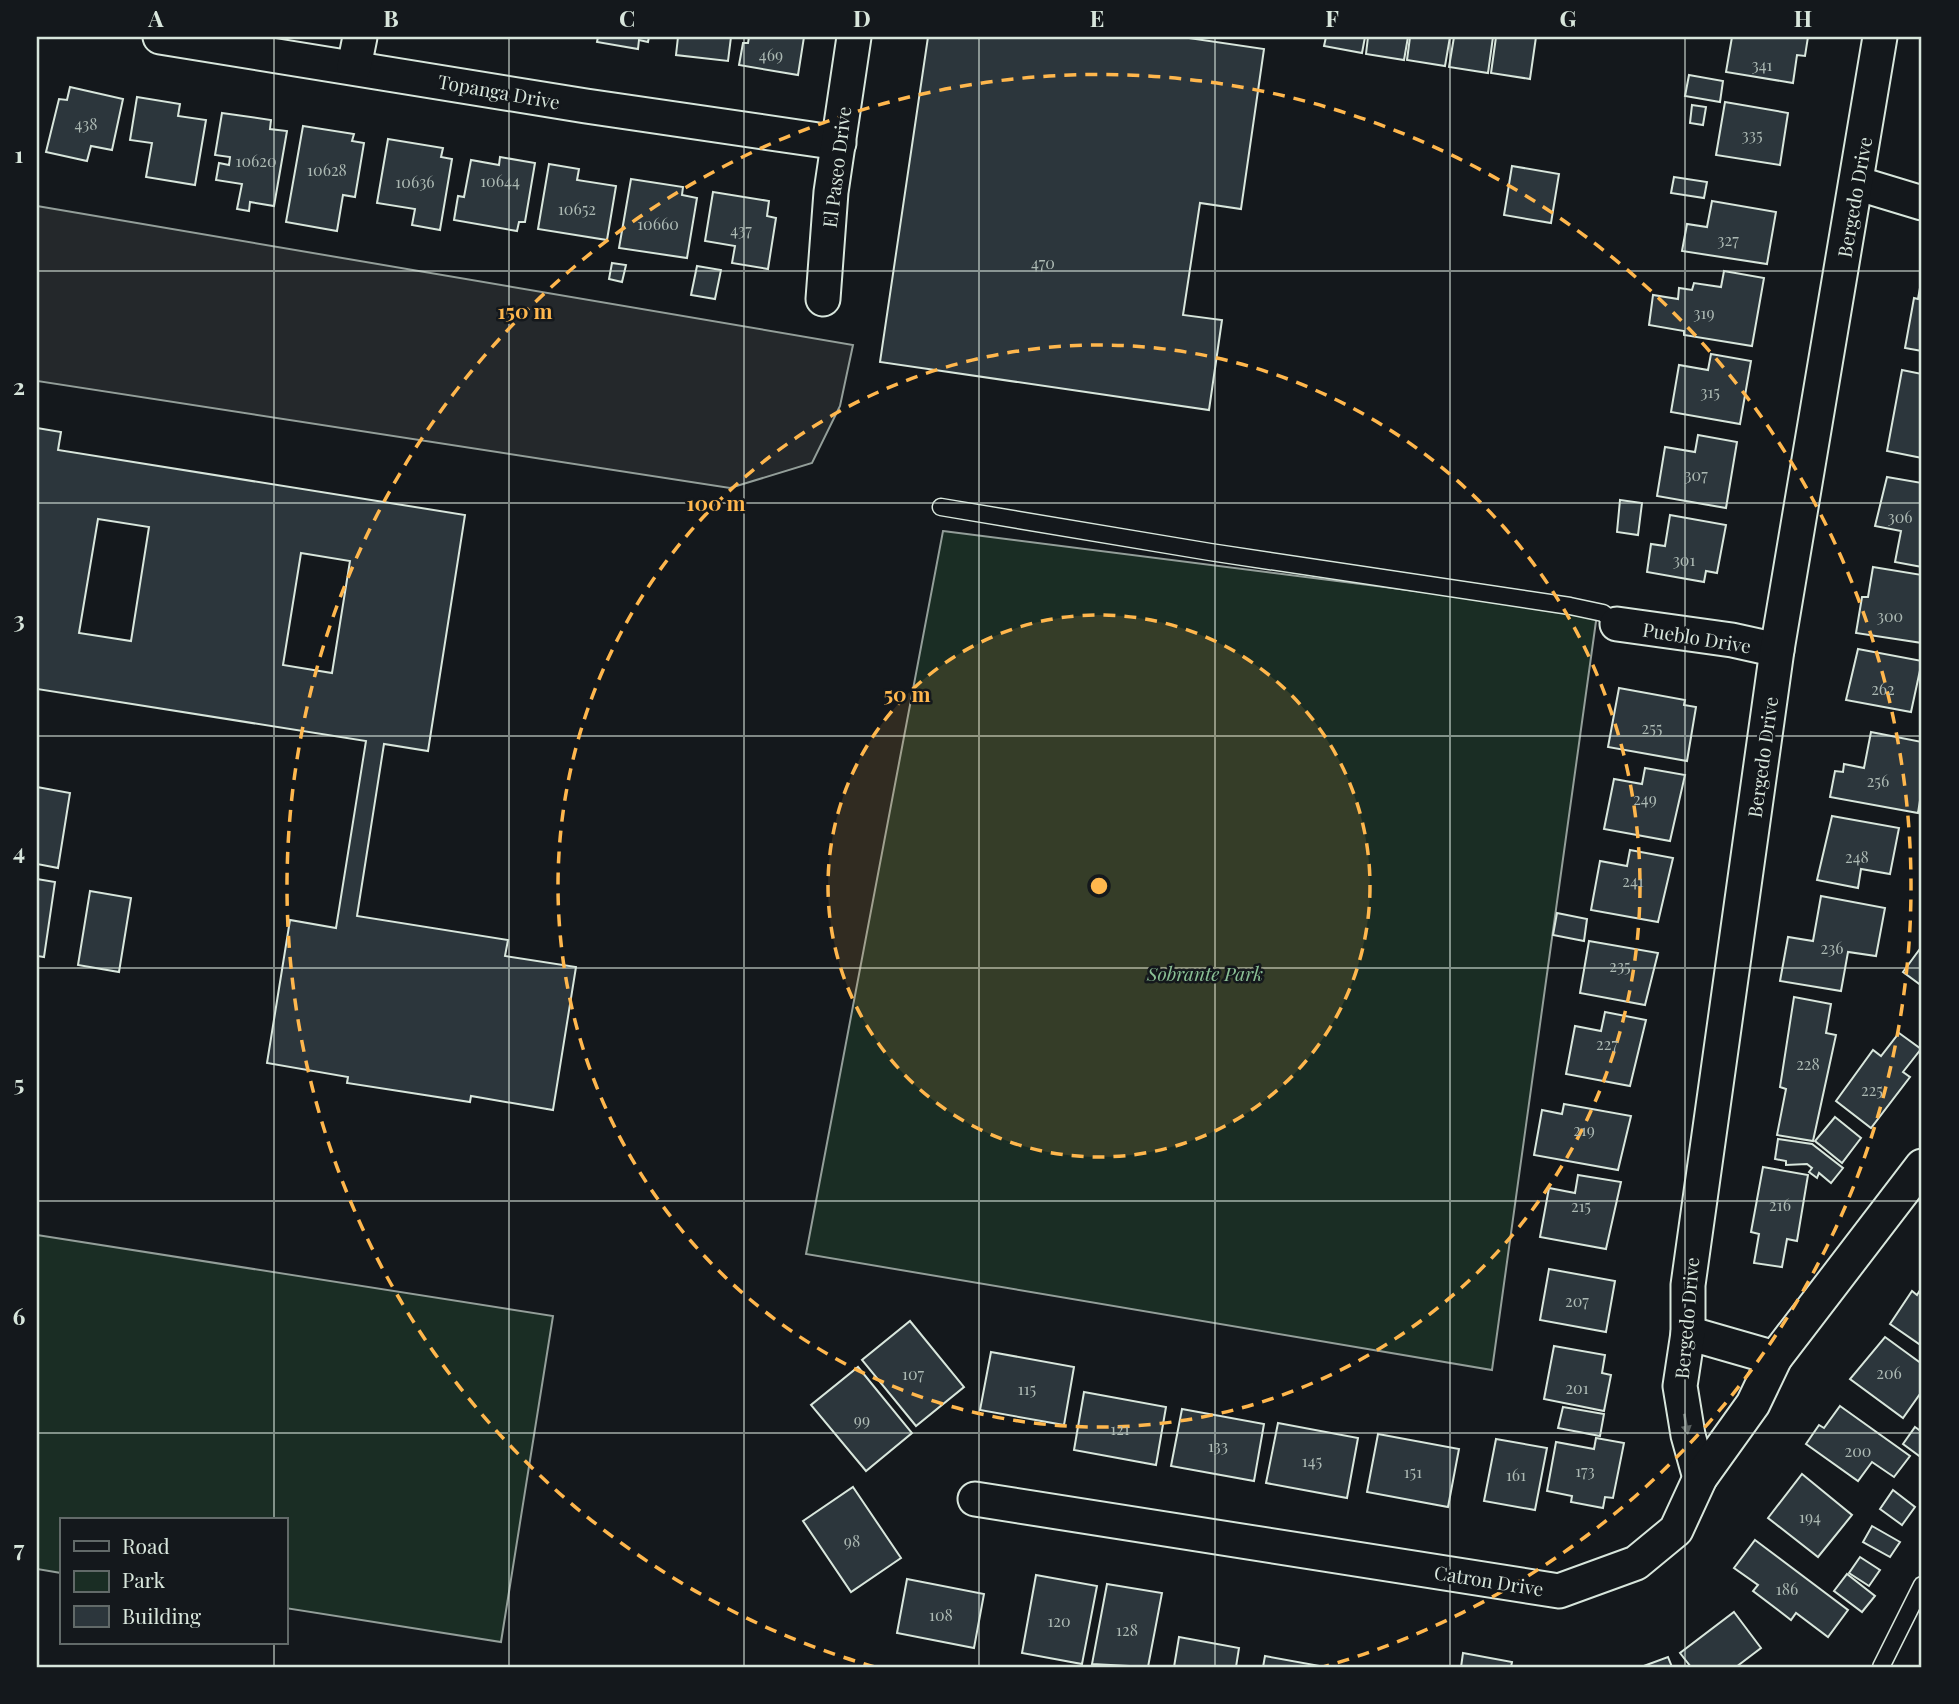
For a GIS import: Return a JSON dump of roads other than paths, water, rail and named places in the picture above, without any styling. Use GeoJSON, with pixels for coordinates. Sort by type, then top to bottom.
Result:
{"type":"FeatureCollection","features":[{"type":"Feature","properties":{"kind":"street","name":"Topanga Drive"},"geometry":{"type":"LineString","coordinates":[[160,37],[357,52],[586,106],[839,143]]}},
{"type":"Feature","properties":{"kind":"street","name":"El Paseo Drive"},"geometry":{"type":"LineString","coordinates":[[823,299],[831,192],[854,37]]}},
{"type":"Feature","properties":{"kind":"street","name":"Bergedo Drive"},"geometry":{"type":"LineString","coordinates":[[1700,1478],[1688,1435],[1680,1386],[1688,1332],[1688,1285],[1777,650],[1880,37]]}},
{"type":"Feature","properties":{"kind":"street"},"geometry":{"type":"LineString","coordinates":[[1856,183],[1922,203]]}},
{"type":"Feature","properties":{"kind":"street","name":"Pueblo Drive"},"geometry":{"type":"LineString","coordinates":[[1617,624],[1732,640],[1777,650]]}},
{"type":"Feature","properties":{"kind":"street","name":"Catron Drive"},"geometry":{"type":"LineString","coordinates":[[975,1499],[1559,1591],[1636,1563],[1676,1530],[1700,1478],[1753,1404],[1774,1358],[1922,1166]]}},
{"type":"Feature","properties":{"kind":"street"},"geometry":{"type":"LineString","coordinates":[[1688,1332],[1774,1358]]}},
{"type":"Feature","properties":{"kind":"lane"},"geometry":{"type":"LineString","coordinates":[[942,507],[1210,552],[1570,606],[1603,614],[1617,624]]}},
{"type":"Feature","properties":{"kind":"lane"},"geometry":{"type":"LineString","coordinates":[[1881,1667],[1922,1585]]}},
{"type":"Feature","properties":{"kind":"park label","name":"Sobrante Park"},"geometry":{"type":"Point","coordinates":[1205,973]}}]}
